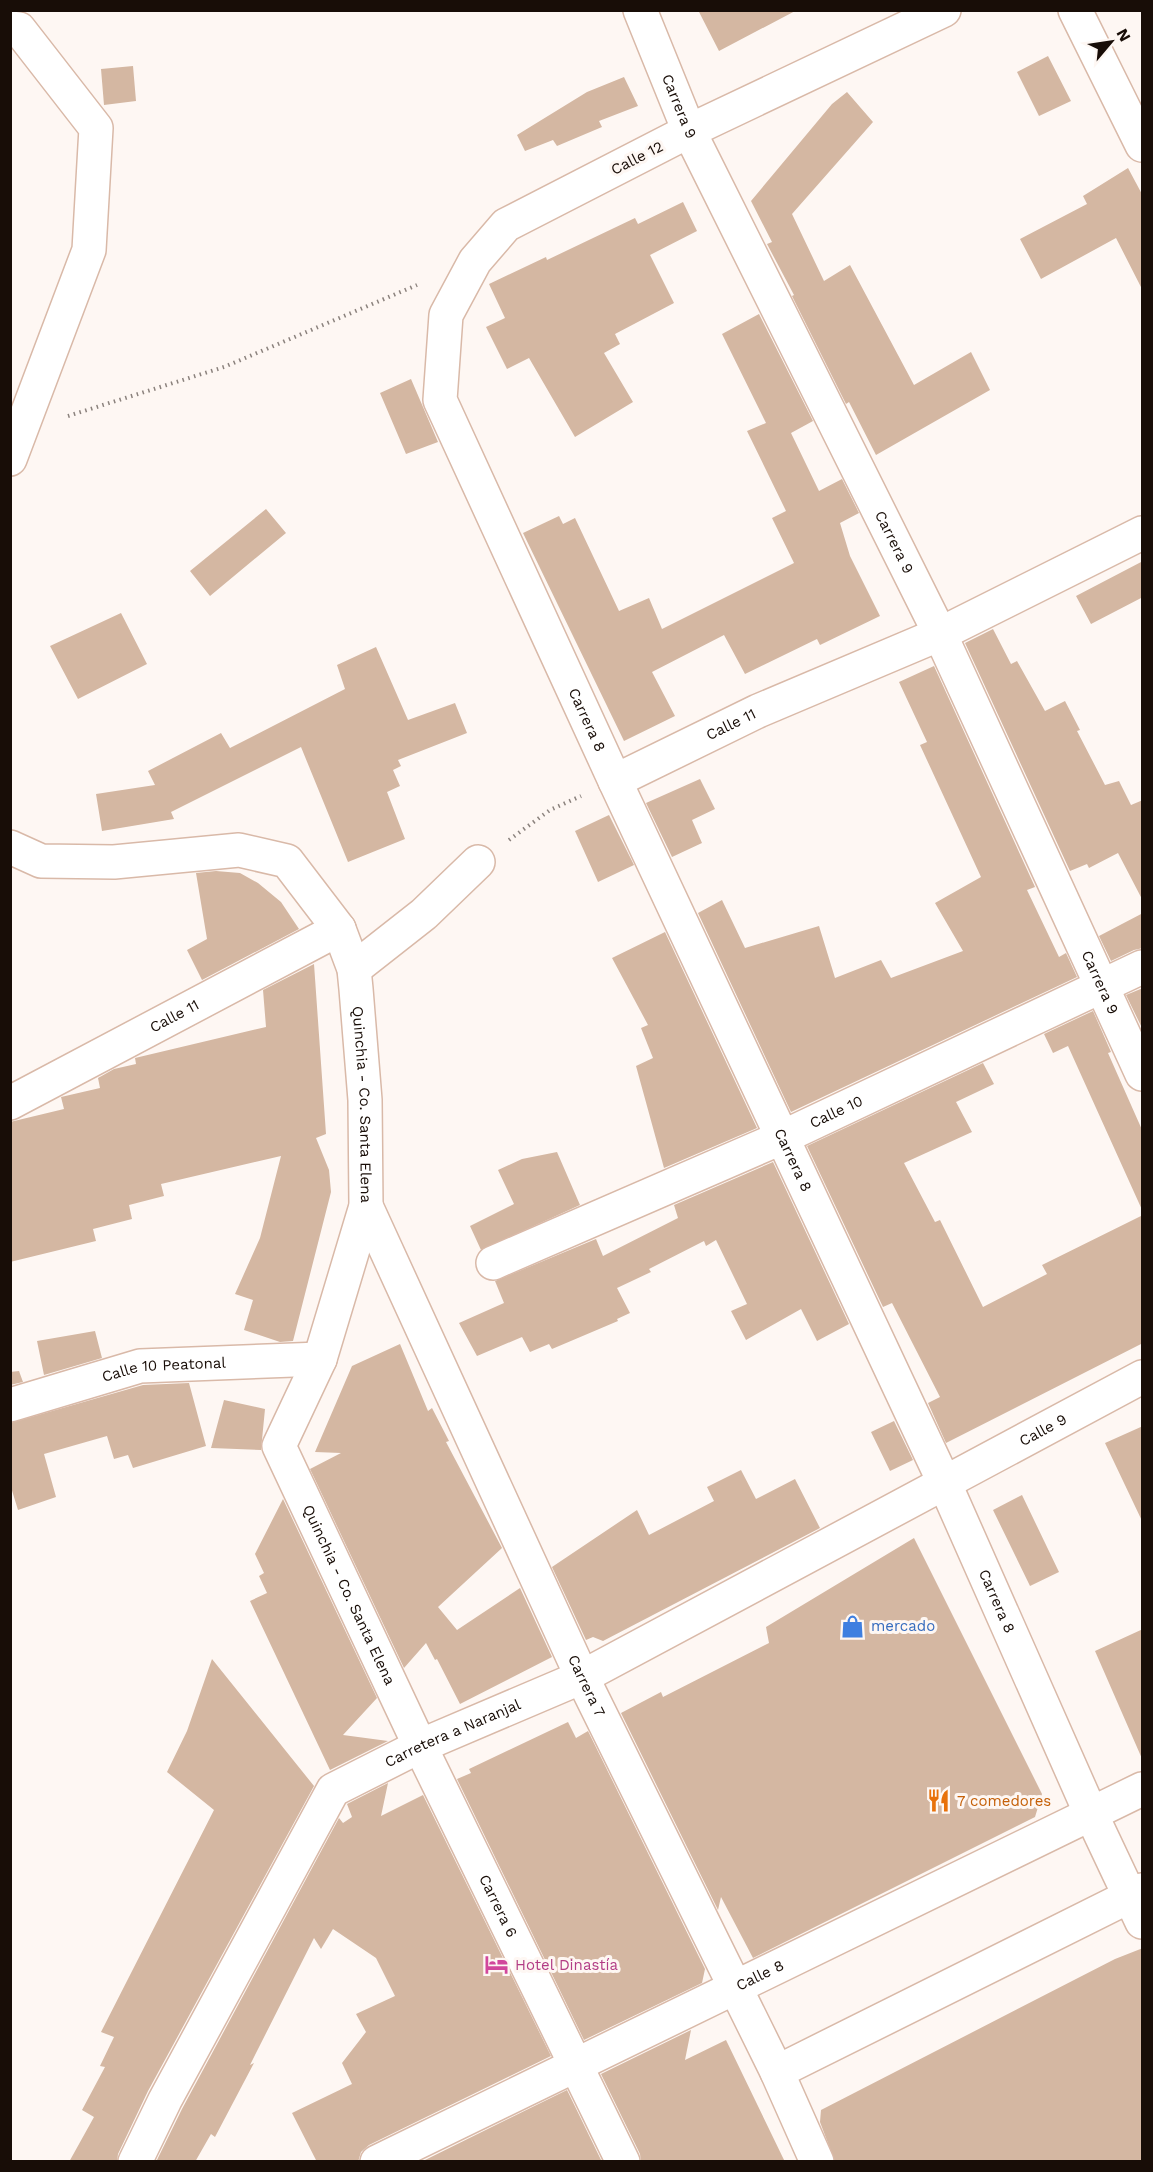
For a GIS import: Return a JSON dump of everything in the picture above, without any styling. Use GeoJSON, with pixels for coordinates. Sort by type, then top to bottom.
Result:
{"type":"FeatureCollection","features":[{"type":"Feature","properties":{"kind":"street","name":"Carrera 9"},"geometry":{"type":"LineString","coordinates":[[640,10],[689,131],[940,633],[1143,1074]]}},
{"type":"Feature","properties":{"kind":"street","name":"Calle 12"},"geometry":{"type":"LineString","coordinates":[[440,400],[446,315],[475,261],[506,225],[689,131],[944,10]]}},
{"type":"Feature","properties":{"kind":"street"},"geometry":{"type":"LineString","coordinates":[[1075,10],[1143,145]]}},
{"type":"Feature","properties":{"kind":"street"},"geometry":{"type":"LineString","coordinates":[[10,28],[19,28],[96,128],[89,250],[16,444]]}},
{"type":"Feature","properties":{"kind":"street","name":"Carrera 8"},"geometry":{"type":"LineString","coordinates":[[440,400],[615,781],[944,1482],[1091,1814],[1138,1903]]}},
{"type":"Feature","properties":{"kind":"street","name":"Calle 11"},"geometry":{"type":"LineString","coordinates":[[615,781],[758,711],[940,633],[1143,533]]}},
{"type":"Feature","properties":{"kind":"street","name":"Quinchia - Co. Santa Elena"},"geometry":{"type":"LineString","coordinates":[[10,847],[41,861],[114,862],[239,850],[287,861],[339,929],[354,969],[365,1100],[366,1206],[320,1359],[279,1446],[420,1746]]}},
{"type":"Feature","properties":{"kind":"street"},"geometry":{"type":"LineString","coordinates":[[354,969],[424,914],[478,862]]}},
{"type":"Feature","properties":{"kind":"street","name":"Calle 11"},"geometry":{"type":"LineString","coordinates":[[10,1103],[339,929]]}},
{"type":"Feature","properties":{"kind":"street","name":"Calle 10"},"geometry":{"type":"LineString","coordinates":[[493,1263],[783,1137],[1143,967]]}},
{"type":"Feature","properties":{"kind":"street","name":"Carrera 7"},"geometry":{"type":"LineString","coordinates":[[366,1206],[582,1677],[777,2072],[817,2162]]}},
{"type":"Feature","properties":{"kind":"street","name":"Calle 10 Peatonal"},"geometry":{"type":"LineString","coordinates":[[10,1405],[140,1366],[320,1359]]}},
{"type":"Feature","properties":{"kind":"street","name":"Calle 9"},"geometry":{"type":"LineString","coordinates":[[944,1482],[1143,1377]]}},
{"type":"Feature","properties":{"kind":"street","name":"Carretera a Naranjal"},"geometry":{"type":"LineString","coordinates":[[135,2162],[165,2100],[333,1790],[420,1746],[582,1677],[944,1482]]}},
{"type":"Feature","properties":{"kind":"street","name":"Carrera 6"},"geometry":{"type":"LineString","coordinates":[[420,1746],[623,2162]]}},
{"type":"Feature","properties":{"kind":"street","name":"Calle 8"},"geometry":{"type":"LineString","coordinates":[[377,2162],[1143,1789]]}},
{"type":"Feature","properties":{"kind":"street"},"geometry":{"type":"LineString","coordinates":[[777,2072],[1138,1903]]}},
{"type":"Feature","properties":{"kind":"path"},"geometry":{"type":"LineString","coordinates":[[16,444],[224,367],[420,284]]}},
{"type":"Feature","properties":{"kind":"path"},"geometry":{"type":"LineString","coordinates":[[478,862],[550,810],[615,781]]}},
{"type":"Feature","properties":{"kind":"building"},"geometry":{"type":"Polygon","coordinates":[[[698,10],[797,10],[719,51],[698,10]]]}},
{"type":"Feature","properties":{"kind":"building"},"geometry":{"type":"Polygon","coordinates":[[[1048,56],[1071,101],[1039,116],[1017,72],[1048,56]]]}},
{"type":"Feature","properties":{"kind":"building"},"geometry":{"type":"Polygon","coordinates":[[[133,66],[136,101],[104,105],[101,69],[133,66]]]}},
{"type":"Feature","properties":{"kind":"building"},"geometry":{"type":"Polygon","coordinates":[[[624,77],[638,106],[599,121],[602,127],[557,146],[553,140],[525,151],[517,135],[587,92],[624,77]]]}},
{"type":"Feature","properties":{"kind":"building"},"geometry":{"type":"Polygon","coordinates":[[[847,92],[873,122],[792,214],[824,281],[850,265],[914,385],[971,352],[990,390],[876,455],[849,402],[846,404],[792,296],[794,295],[767,244],[772,242],[751,201],[832,104],[847,92]]]}},
{"type":"Feature","properties":{"kind":"building"},"geometry":{"type":"Polygon","coordinates":[[[1128,168],[1143,196],[1143,291],[1116,238],[1041,279],[1020,239],[1087,204],[1083,196],[1128,168]]]}},
{"type":"Feature","properties":{"kind":"building"},"geometry":{"type":"Polygon","coordinates":[[[683,202],[697,231],[650,255],[674,303],[615,334],[620,344],[604,353],[633,402],[575,437],[529,358],[507,369],[486,327],[505,318],[489,284],[546,257],[547,260],[635,218],[638,224],[683,202]]]}},
{"type":"Feature","properties":{"kind":"building"},"geometry":{"type":"Polygon","coordinates":[[[759,314],[813,421],[791,433],[819,491],[842,479],[859,513],[840,523],[850,556],[880,616],[820,645],[817,639],[745,674],[724,635],[652,672],[675,716],[624,741],[523,533],[559,516],[563,524],[575,518],[619,611],[649,598],[662,629],[794,563],[772,518],[786,511],[747,431],[766,423],[722,334],[759,314]]]}},
{"type":"Feature","properties":{"kind":"building"},"geometry":{"type":"Polygon","coordinates":[[[411,379],[438,442],[406,454],[380,393],[411,379]]]}},
{"type":"Feature","properties":{"kind":"building"},"geometry":{"type":"Polygon","coordinates":[[[266,509],[286,533],[210,596],[190,571],[266,509]]]}},
{"type":"Feature","properties":{"kind":"building"},"geometry":{"type":"Polygon","coordinates":[[[1143,561],[1143,597],[1091,624],[1076,596],[1143,561]]]}},
{"type":"Feature","properties":{"kind":"building"},"geometry":{"type":"Polygon","coordinates":[[[121,613],[147,664],[78,699],[50,646],[121,613]]]}},
{"type":"Feature","properties":{"kind":"building"},"geometry":{"type":"Polygon","coordinates":[[[993,629],[1011,664],[1017,661],[1045,711],[1065,701],[1080,730],[1077,731],[1105,785],[1119,781],[1131,805],[1143,800],[1143,901],[1118,853],[1089,868],[1087,864],[1070,871],[965,643],[993,629]]]}},
{"type":"Feature","properties":{"kind":"building"},"geometry":{"type":"Polygon","coordinates":[[[376,647],[408,720],[455,703],[467,733],[398,760],[401,766],[393,770],[400,786],[387,792],[405,839],[348,862],[301,747],[171,812],[174,819],[102,831],[96,794],[155,785],[148,771],[221,733],[230,748],[345,689],[337,665],[376,647]]]}},
{"type":"Feature","properties":{"kind":"building"},"geometry":{"type":"Polygon","coordinates":[[[934,666],[1035,887],[1027,890],[1059,957],[1066,953],[1077,977],[791,1112],[698,913],[722,900],[745,948],[819,926],[835,978],[881,960],[891,978],[963,951],[935,903],[981,877],[920,745],[927,742],[899,682],[934,666]]]}},
{"type":"Feature","properties":{"kind":"building"},"geometry":{"type":"Polygon","coordinates":[[[700,779],[715,809],[692,820],[702,843],[672,857],[646,803],[700,779]]]}},
{"type":"Feature","properties":{"kind":"building"},"geometry":{"type":"Polygon","coordinates":[[[609,815],[634,865],[598,882],[575,831],[609,815]]]}},
{"type":"Feature","properties":{"kind":"building"},"geometry":{"type":"Polygon","coordinates":[[[216,871],[240,873],[258,883],[281,902],[299,929],[202,980],[187,950],[207,939],[196,873],[216,871]]]}},
{"type":"Feature","properties":{"kind":"building"},"geometry":{"type":"Polygon","coordinates":[[[1143,913],[1143,948],[1111,961],[1099,936],[1143,913]]]}},
{"type":"Feature","properties":{"kind":"building"},"geometry":{"type":"Polygon","coordinates":[[[665,932],[757,1128],[664,1168],[636,1066],[653,1058],[641,1028],[648,1025],[612,958],[665,932]]]}},
{"type":"Feature","properties":{"kind":"building"},"geometry":{"type":"Polygon","coordinates":[[[314,964],[326,1134],[316,1138],[329,1170],[331,1192],[293,1341],[280,1342],[244,1330],[253,1300],[235,1294],[260,1238],[281,1156],[161,1184],[164,1196],[129,1205],[132,1219],[93,1229],[96,1241],[10,1262],[10,1122],[64,1109],[61,1097],[100,1088],[98,1078],[114,1069],[136,1064],[135,1058],[266,1027],[263,990],[314,964]]]}},
{"type":"Feature","properties":{"kind":"building"},"geometry":{"type":"Polygon","coordinates":[[[1143,988],[1143,1030],[1126,995],[1143,988]]]}},
{"type":"Feature","properties":{"kind":"building"},"geometry":{"type":"Polygon","coordinates":[[[1093,1011],[1111,1052],[1108,1053],[1143,1132],[1143,1212],[1068,1046],[1053,1053],[1044,1034],[1093,1011]]]}},
{"type":"Feature","properties":{"kind":"building"},"geometry":{"type":"Polygon","coordinates":[[[983,1063],[994,1084],[956,1102],[972,1132],[904,1163],[935,1222],[940,1220],[983,1307],[1047,1274],[1042,1265],[1143,1215],[1143,1343],[946,1443],[928,1403],[940,1397],[892,1303],[883,1307],[807,1146],[983,1063]]]}},
{"type":"Feature","properties":{"kind":"building"},"geometry":{"type":"Polygon","coordinates":[[[557,1152],[580,1205],[481,1250],[470,1226],[514,1204],[498,1170],[522,1159],[557,1152]]]}},
{"type":"Feature","properties":{"kind":"building"},"geometry":{"type":"Polygon","coordinates":[[[773,1162],[849,1324],[817,1341],[801,1309],[746,1340],[731,1311],[747,1304],[716,1240],[706,1246],[704,1241],[649,1269],[651,1272],[617,1288],[630,1313],[617,1319],[618,1321],[552,1349],[549,1344],[530,1352],[522,1337],[477,1356],[459,1323],[504,1303],[495,1281],[596,1239],[603,1256],[678,1218],[674,1205],[773,1162]]]}},
{"type":"Feature","properties":{"kind":"building"},"geometry":{"type":"Polygon","coordinates":[[[95,1331],[102,1358],[44,1375],[37,1341],[95,1331]]]}},
{"type":"Feature","properties":{"kind":"building"},"geometry":{"type":"Polygon","coordinates":[[[400,1344],[428,1411],[432,1408],[449,1441],[446,1442],[502,1548],[438,1607],[457,1630],[520,1588],[552,1657],[460,1704],[437,1659],[435,1660],[426,1643],[404,1668],[310,1469],[341,1453],[315,1452],[352,1366],[400,1344]]]}},
{"type":"Feature","properties":{"kind":"building"},"geometry":{"type":"Polygon","coordinates":[[[19,1371],[23,1382],[10,1385],[10,1372],[19,1371]]]}},
{"type":"Feature","properties":{"kind":"building"},"geometry":{"type":"Polygon","coordinates":[[[189,1383],[206,1446],[133,1468],[128,1455],[114,1459],[107,1436],[44,1454],[56,1497],[18,1510],[10,1484],[10,1423],[143,1385],[189,1383]]]}},
{"type":"Feature","properties":{"kind":"building"},"geometry":{"type":"Polygon","coordinates":[[[224,1400],[265,1409],[261,1450],[211,1448],[224,1400]]]}},
{"type":"Feature","properties":{"kind":"building"},"geometry":{"type":"Polygon","coordinates":[[[894,1421],[913,1460],[890,1471],[871,1432],[894,1421]]]}},
{"type":"Feature","properties":{"kind":"building"},"geometry":{"type":"Polygon","coordinates":[[[1143,1426],[1143,1523],[1105,1443],[1143,1426]]]}},
{"type":"Feature","properties":{"kind":"building"},"geometry":{"type":"Polygon","coordinates":[[[741,1470],[756,1499],[795,1479],[820,1528],[603,1641],[593,1637],[586,1640],[552,1567],[637,1510],[649,1535],[714,1501],[707,1487],[741,1470]]]}},
{"type":"Feature","properties":{"kind":"building"},"geometry":{"type":"Polygon","coordinates":[[[1022,1495],[1059,1572],[1030,1586],[993,1510],[1022,1495]]]}},
{"type":"Feature","properties":{"kind":"building"},"geometry":{"type":"Polygon","coordinates":[[[283,1499],[377,1698],[343,1735],[388,1741],[330,1770],[250,1601],[267,1593],[259,1576],[264,1573],[255,1554],[283,1499]]]}},
{"type":"Feature","properties":{"kind":"building"},"geometry":{"type":"Polygon","coordinates":[[[914,1538],[1042,1794],[1035,1817],[753,1958],[721,1897],[718,1910],[621,1713],[661,1692],[663,1697],[769,1643],[766,1627],[914,1538]]]}},
{"type":"Feature","properties":{"kind":"building"},"geometry":{"type":"Polygon","coordinates":[[[1143,1629],[1143,1761],[1095,1651],[1143,1629]]]}},
{"type":"Feature","properties":{"kind":"building"},"geometry":{"type":"Polygon","coordinates":[[[212,1659],[314,1786],[148,2091],[118,2154],[117,2162],[69,2162],[94,2117],[82,2110],[105,2067],[100,2066],[114,2037],[101,2032],[214,1810],[167,1772],[187,1731],[212,1659]]]}},
{"type":"Feature","properties":{"kind":"building"},"geometry":{"type":"Polygon","coordinates":[[[568,1722],[576,1738],[588,1731],[705,1969],[702,1983],[584,2040],[457,1779],[471,1773],[469,1769],[568,1722]]]}},
{"type":"Feature","properties":{"kind":"building"},"geometry":{"type":"Polygon","coordinates":[[[388,1783],[381,1816],[423,1795],[551,2056],[369,2145],[361,2152],[358,2162],[317,2162],[292,2113],[352,2084],[342,2063],[366,2032],[356,2014],[395,1996],[376,1958],[333,1929],[321,1949],[314,1938],[250,2065],[254,2063],[215,2137],[211,2134],[195,2162],[156,2162],[182,2109],[339,1818],[343,1823],[352,1817],[347,1804],[388,1783]]]}},
{"type":"Feature","properties":{"kind":"building"},"geometry":{"type":"Polygon","coordinates":[[[1143,1948],[1143,2162],[835,2162],[820,2122],[821,2110],[1115,1959],[1143,1948]]]}},
{"type":"Feature","properties":{"kind":"building"},"geometry":{"type":"Polygon","coordinates":[[[691,2030],[685,2060],[726,2040],[785,2162],[641,2162],[640,2154],[601,2074],[691,2030]]]}},
{"type":"Feature","properties":{"kind":"building"},"geometry":{"type":"Polygon","coordinates":[[[567,2090],[602,2162],[421,2162],[567,2090]]]}},
{"type":"Feature","properties":{"kind":"place","name":"mercado"},"geometry":{"type":"Point","coordinates":[853,1626]}},
{"type":"Feature","properties":{"kind":"place","name":"7 comedores"},"geometry":{"type":"Point","coordinates":[939,1801]}},
{"type":"Feature","properties":{"kind":"place","name":"Hotel Dinastía"},"geometry":{"type":"Point","coordinates":[497,1965]}}]}
